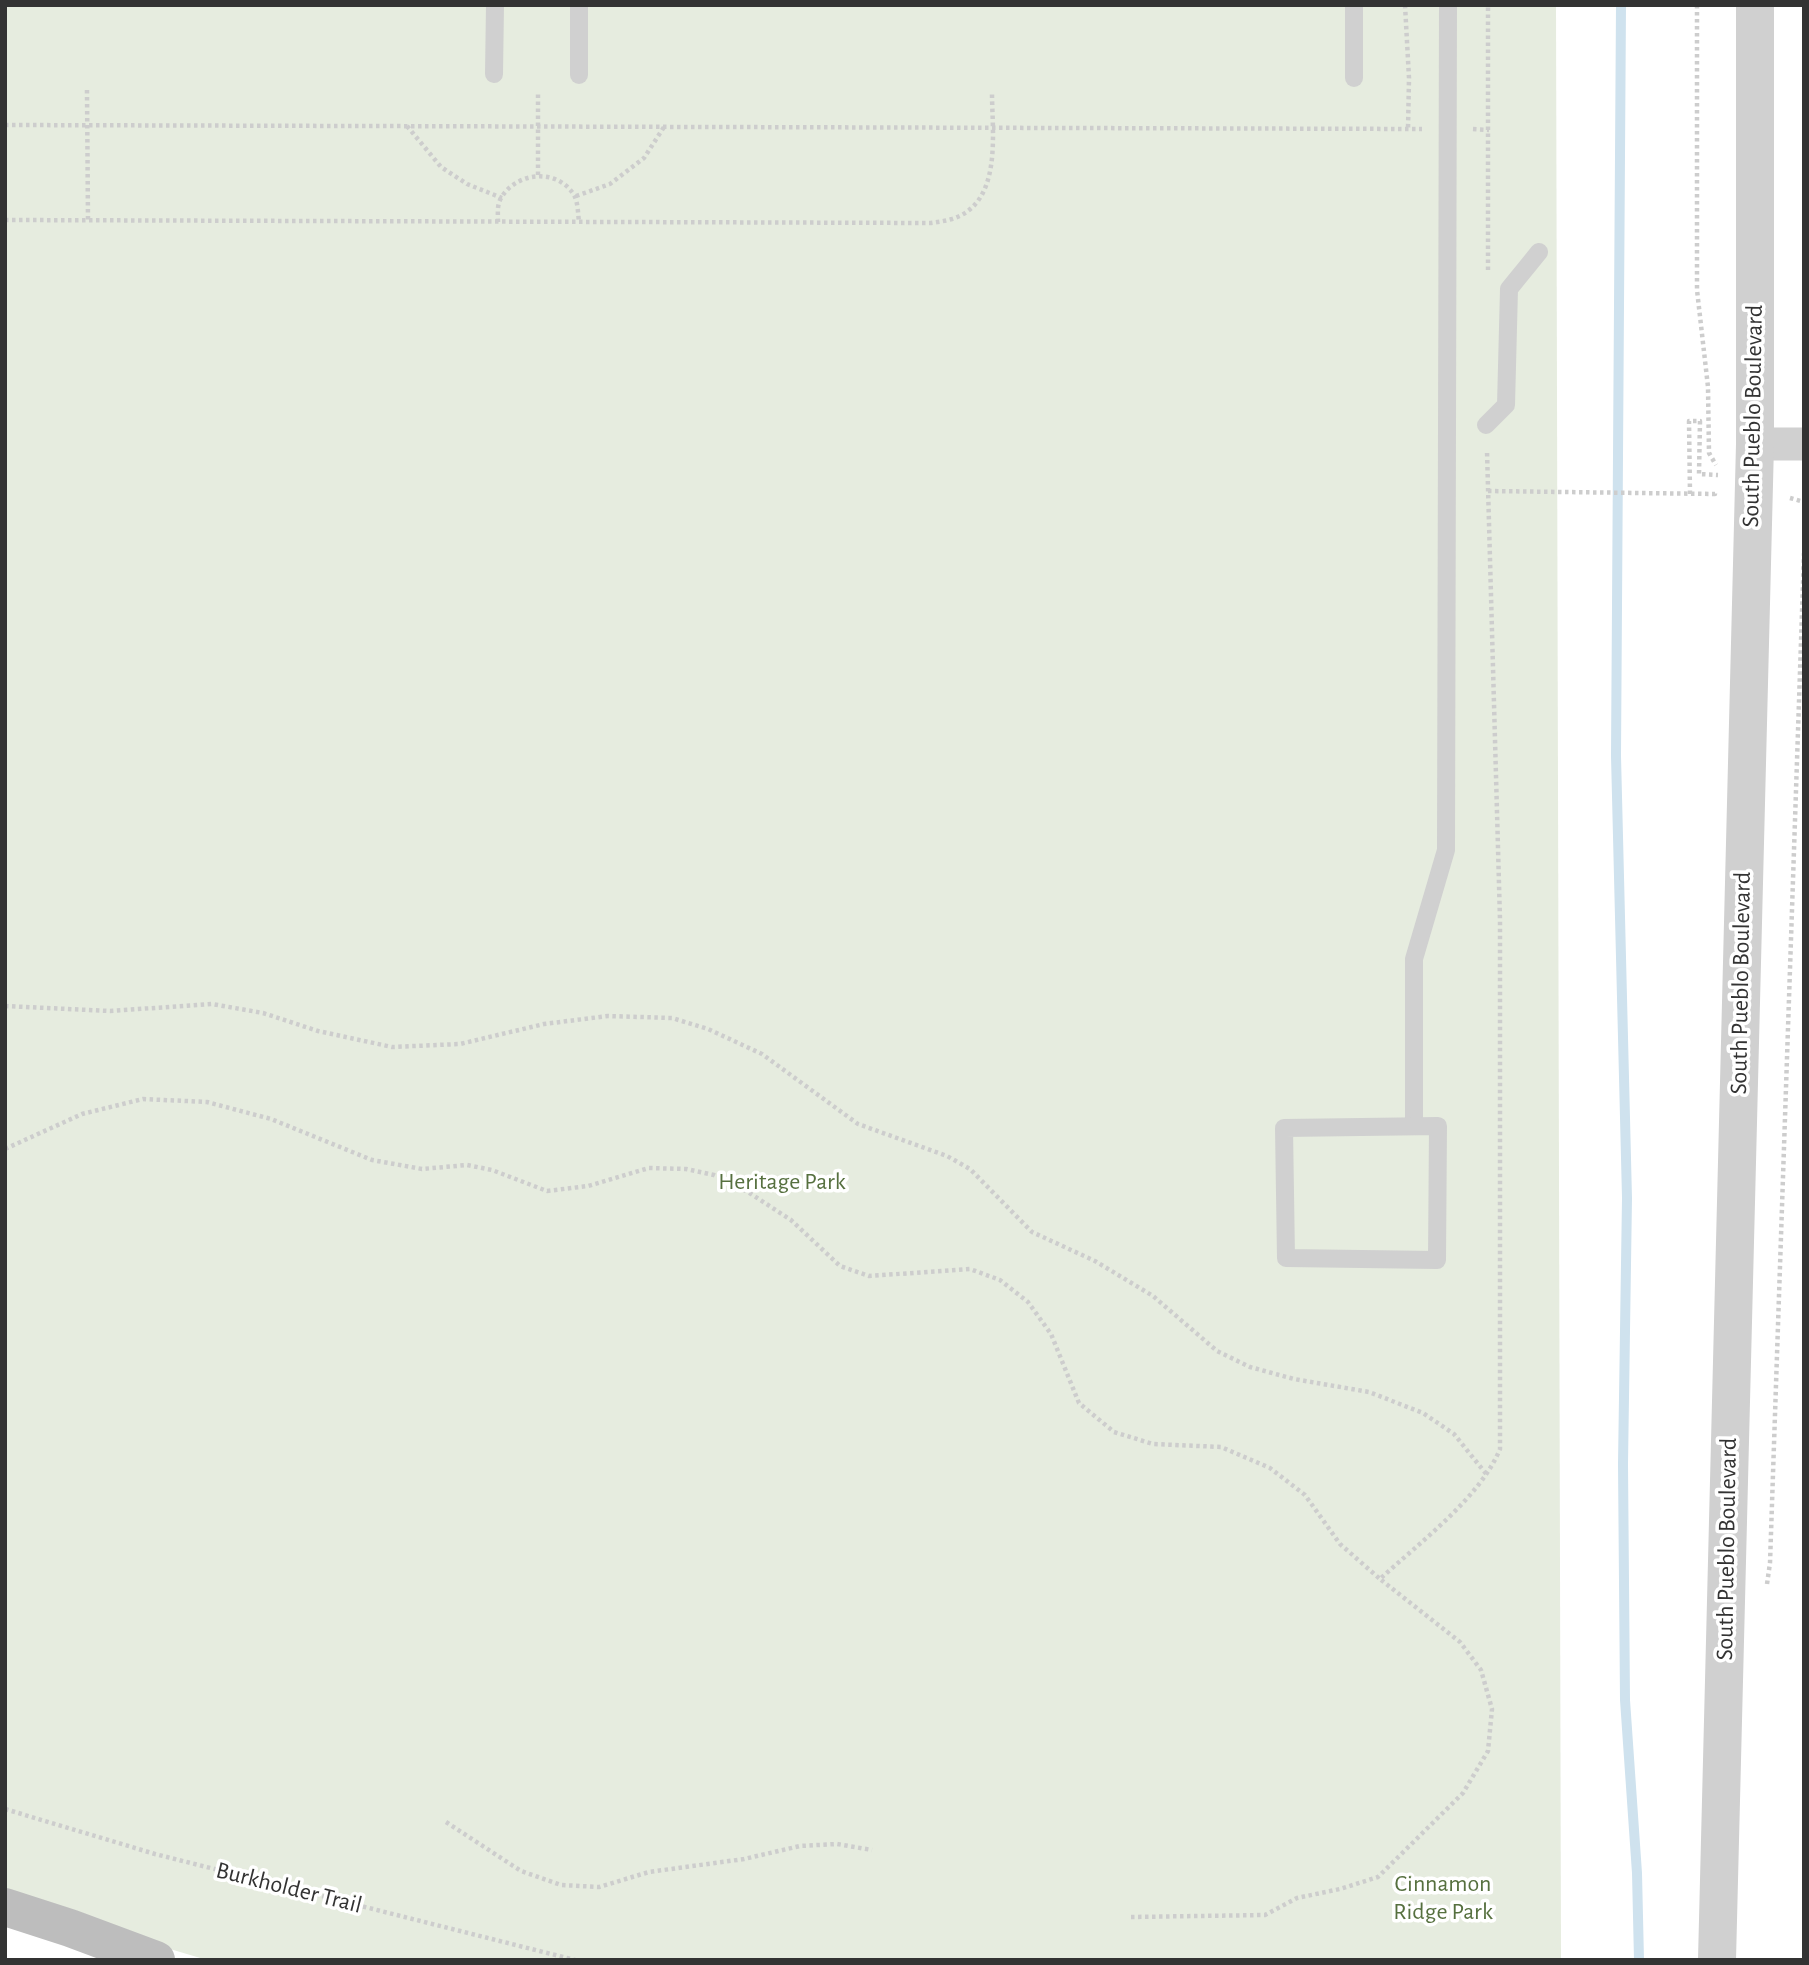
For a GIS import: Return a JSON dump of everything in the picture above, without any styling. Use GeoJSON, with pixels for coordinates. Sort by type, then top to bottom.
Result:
{"type":"FeatureCollection","features":[{"type":"Feature","properties":{"kind":"main road"},"geometry":{"type":"LineString","coordinates":[[5,1908],[156,1960]]}},
{"type":"Feature","properties":{"kind":"street","name":"South Pueblo Boulevard"},"geometry":{"type":"LineString","coordinates":[[1717,1960],[1755,444],[1755,5]]}},
{"type":"Feature","properties":{"kind":"street"},"geometry":{"type":"LineString","coordinates":[[1755,444],[1804,444]]}},
{"type":"Feature","properties":{"kind":"lane"},"geometry":{"type":"LineString","coordinates":[[494,74],[495,5]]}},
{"type":"Feature","properties":{"kind":"lane"},"geometry":{"type":"LineString","coordinates":[[579,5],[579,75]]}},
{"type":"Feature","properties":{"kind":"lane"},"geometry":{"type":"LineString","coordinates":[[1354,5],[1354,78]]}},
{"type":"Feature","properties":{"kind":"lane"},"geometry":{"type":"LineString","coordinates":[[1414,1126],[1414,959],[1446,850],[1448,5]]}},
{"type":"Feature","properties":{"kind":"lane"},"geometry":{"type":"LineString","coordinates":[[1486,425],[1506,405],[1509,289],[1539,253]]}},
{"type":"Feature","properties":{"kind":"lane"},"geometry":{"type":"LineString","coordinates":[[1414,1126],[1438,1126],[1437,1260],[1286,1258],[1284,1128],[1414,1126]]}},
{"type":"Feature","properties":{"kind":"path"},"geometry":{"type":"LineString","coordinates":[[1405,5],[1409,78],[1408,129]]}},
{"type":"Feature","properties":{"kind":"path"},"geometry":{"type":"LineString","coordinates":[[1488,5],[1488,280]]}},
{"type":"Feature","properties":{"kind":"path"},"geometry":{"type":"LineString","coordinates":[[1697,5],[1697,290],[1708,387],[1709,453],[1716,464],[1716,474]]}},
{"type":"Feature","properties":{"kind":"path"},"geometry":{"type":"LineString","coordinates":[[87,90],[88,220]]}},
{"type":"Feature","properties":{"kind":"path"},"geometry":{"type":"LineString","coordinates":[[538,93],[538,175]]}},
{"type":"Feature","properties":{"kind":"path"},"geometry":{"type":"LineString","coordinates":[[5,220],[931,223],[955,219],[973,206],[986,186],[992,165],[992,93]]}},
{"type":"Feature","properties":{"kind":"path"},"geometry":{"type":"LineString","coordinates":[[5,125],[1489,130]]}},
{"type":"Feature","properties":{"kind":"path"},"geometry":{"type":"LineString","coordinates":[[407,126],[441,167],[467,184],[502,198]]}},
{"type":"Feature","properties":{"kind":"path"},"geometry":{"type":"LineString","coordinates":[[576,196],[610,184],[644,158],[664,127]]}},
{"type":"Feature","properties":{"kind":"path"},"geometry":{"type":"LineString","coordinates":[[498,222],[499,202],[502,198],[514,184],[538,175],[561,181],[576,196],[579,222]]}},
{"type":"Feature","properties":{"kind":"path"},"geometry":{"type":"LineString","coordinates":[[1380,1579],[1463,1503],[1487,1475],[1500,1449],[1500,920],[1486,425]]}},
{"type":"Feature","properties":{"kind":"path"},"geometry":{"type":"LineString","coordinates":[[1488,491],[1710,494]]}},
{"type":"Feature","properties":{"kind":"path"},"geometry":{"type":"LineString","coordinates":[[1766,1585],[1770,1563],[1804,553]]}},
{"type":"Feature","properties":{"kind":"path"},"geometry":{"type":"LineString","coordinates":[[5,1006],[110,1011],[212,1004],[263,1013],[318,1031],[392,1047],[460,1044],[544,1024],[608,1016],[672,1018],[708,1029],[762,1054],[859,1124],[947,1156],[971,1169],[1032,1232],[1095,1261],[1153,1296],[1217,1351],[1250,1367],[1294,1379],[1369,1392],[1423,1413],[1454,1434],[1487,1475]]}},
{"type":"Feature","properties":{"kind":"path"},"geometry":{"type":"LineString","coordinates":[[5,1149],[82,1114],[143,1099],[207,1102],[271,1119],[372,1160],[422,1169],[467,1165],[492,1170],[547,1191],[588,1186],[649,1168],[685,1169],[714,1175],[748,1192],[791,1220],[840,1266],[869,1276],[971,1269],[1000,1280],[1028,1302],[1051,1334],[1079,1404],[1114,1433],[1153,1444],[1221,1447],[1270,1468],[1305,1495],[1340,1544],[1460,1642],[1481,1670],[1492,1709],[1488,1751],[1463,1793],[1378,1877],[1297,1898],[1265,1914],[1131,1917]]}},
{"type":"Feature","properties":{"kind":"path","name":"Burkholder Trail"},"geometry":{"type":"LineString","coordinates":[[5,1809],[155,1854],[575,1960]]}},
{"type":"Feature","properties":{"kind":"path"},"geometry":{"type":"LineString","coordinates":[[446,1822],[522,1871],[561,1885],[599,1887],[649,1872],[744,1860],[800,1846],[837,1844],[872,1850]]}},
{"type":"Feature","properties":{"kind":"green space","name":"Heritage Park"},"geometry":{"type":"Polygon","coordinates":[[[5,5],[1556,5],[1561,1960],[207,1960],[5,1900],[5,5]]]}},
{"type":"Feature","properties":{"kind":"waterway"},"geometry":{"type":"LineString","coordinates":[[1621,5],[1616,756],[1627,1198],[1623,1464],[1625,1700],[1637,1873],[1639,1960]]}},
{"type":"Feature","properties":{"kind":"park label","name":"Cinnamon Ridge Park"},"geometry":{"type":"Point","coordinates":[1443,1898]}}]}
